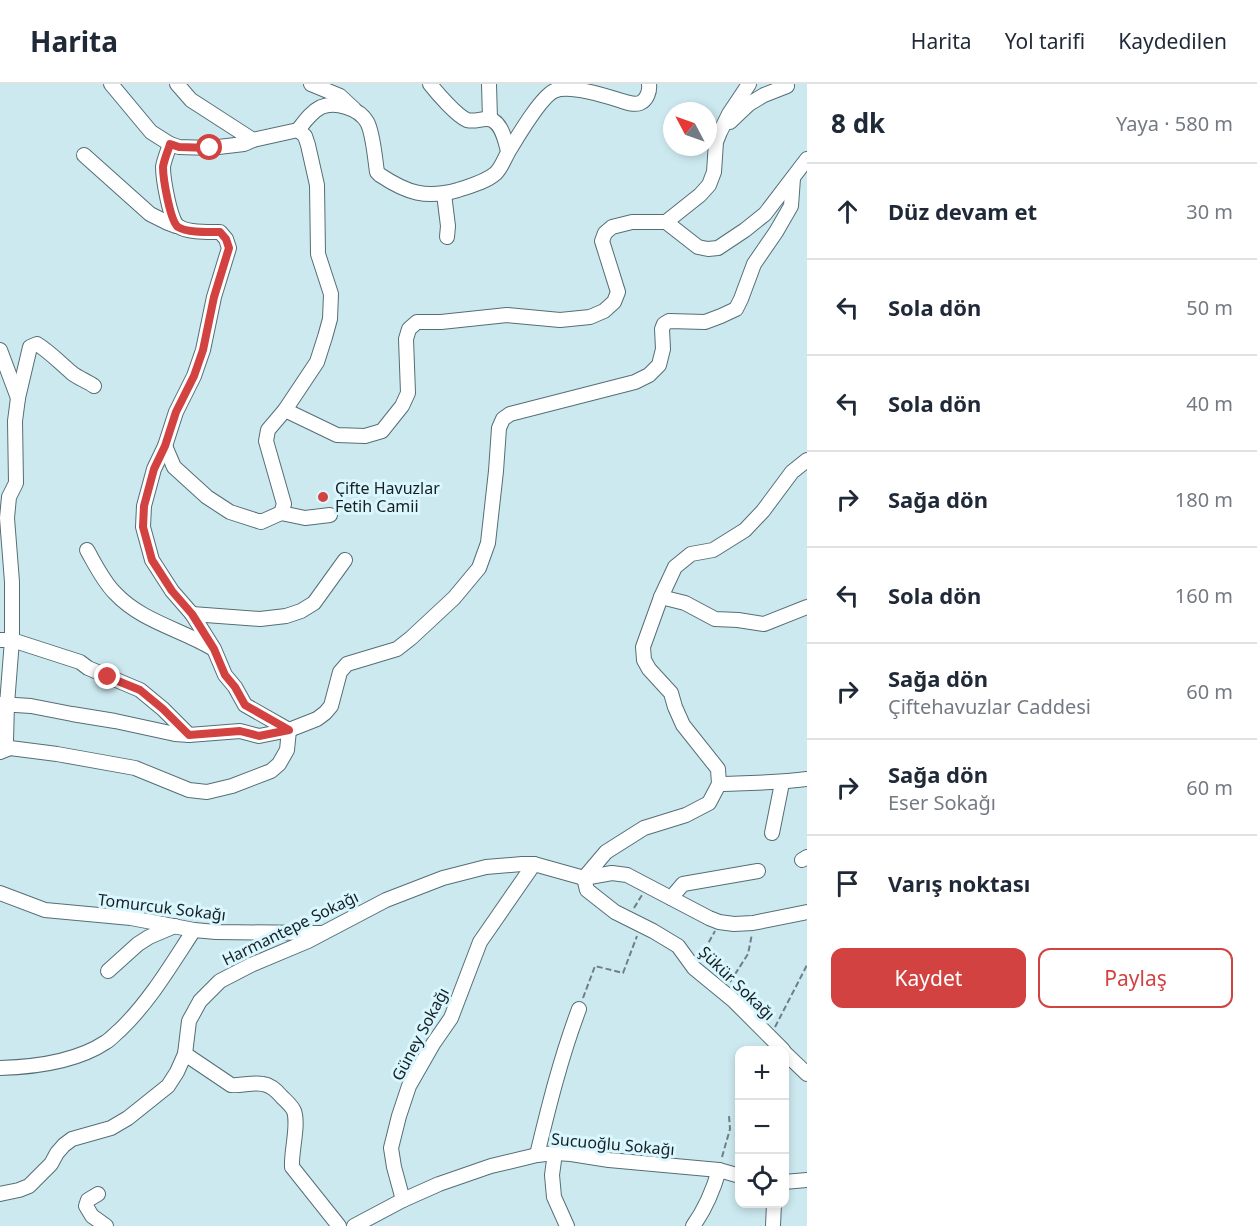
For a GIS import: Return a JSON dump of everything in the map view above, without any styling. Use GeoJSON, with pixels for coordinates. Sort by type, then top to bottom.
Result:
{"type":"FeatureCollection","features":[{"type":"Feature","properties":{"kind":"street"},"geometry":{"type":"LineString","coordinates":[[111,84],[151,132],[179,147],[210,148],[244,144],[298,130],[311,114],[320,108],[327,106],[354,109]]}},
{"type":"Feature","properties":{"kind":"street"},"geometry":{"type":"LineString","coordinates":[[177,84],[191,100],[253,140]]}},
{"type":"Feature","properties":{"kind":"street"},"geometry":{"type":"LineString","coordinates":[[311,84],[340,96],[363,116],[368,124],[377,172],[380,176],[416,194],[430,195],[444,194],[468,187],[496,173],[508,151],[536,111],[555,91],[577,90],[633,104],[642,103],[647,98],[649,84]]}},
{"type":"Feature","properties":{"kind":"street"},"geometry":{"type":"LineString","coordinates":[[430,84],[466,120],[490,119],[497,123],[508,151]]}},
{"type":"Feature","properties":{"kind":"street"},"geometry":{"type":"LineString","coordinates":[[489,84],[490,119]]}},
{"type":"Feature","properties":{"kind":"street"},"geometry":{"type":"LineString","coordinates":[[666,222],[709,185],[714,172],[716,142],[729,114],[749,84]]}},
{"type":"Feature","properties":{"kind":"street"},"geometry":{"type":"LineString","coordinates":[[720,132],[749,104],[787,86]]}},
{"type":"Feature","properties":{"kind":"street"},"geometry":{"type":"LineString","coordinates":[[281,513],[284,504],[266,441],[268,430],[285,410],[317,362],[330,319],[331,294],[318,254],[316,186],[308,145],[305,136],[298,130]]}},
{"type":"Feature","properties":{"kind":"street"},"geometry":{"type":"LineString","coordinates":[[170,144],[163,166],[172,217],[176,226]]}},
{"type":"Feature","properties":{"kind":"street"},"geometry":{"type":"LineString","coordinates":[[84,155],[150,214],[184,229],[220,232],[226,239],[229,248],[214,297],[203,350],[154,469],[144,506],[143,527],[152,560],[172,591],[192,614],[214,649],[225,675],[245,705],[289,730]]}},
{"type":"Feature","properties":{"kind":"street"},"geometry":{"type":"LineString","coordinates":[[285,410],[337,435],[365,436],[382,431],[402,406],[408,393],[406,339],[409,329],[417,322],[441,322],[507,315],[560,320],[590,317],[604,311],[614,302],[618,292],[602,242],[605,232],[612,227],[632,222],[666,222],[698,247],[718,248],[765,214],[807,159]]}},
{"type":"Feature","properties":{"kind":"street"},"geometry":{"type":"LineString","coordinates":[[3,704],[31,706],[189,735],[240,731],[259,736],[289,730],[325,714],[331,706],[340,672],[346,664],[397,649],[454,598],[479,568],[488,543],[499,428],[503,419],[510,414],[636,382],[649,375],[659,365],[663,349],[664,324],[669,321],[705,322],[736,309],[754,264],[791,206],[793,178]]}},
{"type":"Feature","properties":{"kind":"street"},"geometry":{"type":"LineString","coordinates":[[444,194],[447,237]]}},
{"type":"Feature","properties":{"kind":"street"},"geometry":{"type":"LineString","coordinates":[[94,386],[72,373],[51,353],[37,344],[30,347],[18,398],[15,421],[16,483],[9,497],[7,518],[12,582],[6,640],[4,746],[135,768],[189,790],[207,792],[232,786],[271,771],[279,764],[287,750],[289,730]]}},
{"type":"Feature","properties":{"kind":"street"},"geometry":{"type":"LineString","coordinates":[[0,350],[18,398]]}},
{"type":"Feature","properties":{"kind":"street"},"geometry":{"type":"LineString","coordinates":[[165,446],[174,467],[207,497],[231,512],[261,522],[281,513],[305,518],[330,515]]}},
{"type":"Feature","properties":{"kind":"street"},"geometry":{"type":"LineString","coordinates":[[584,878],[606,852],[644,828],[686,815],[709,803],[719,784],[718,769],[683,725],[671,693],[649,669],[644,660],[643,647],[661,597],[675,567],[691,554],[714,549],[745,530],[763,511],[792,472],[807,460]]}},
{"type":"Feature","properties":{"kind":"street"},"geometry":{"type":"LineString","coordinates":[[87,550],[114,592],[130,607],[214,649]]}},
{"type":"Feature","properties":{"kind":"street"},"geometry":{"type":"LineString","coordinates":[[192,614],[260,619],[286,616],[301,611],[314,603],[345,560]]}},
{"type":"Feature","properties":{"kind":"street"},"geometry":{"type":"LineString","coordinates":[[661,597],[685,603],[715,619],[764,624],[807,607]]}},
{"type":"Feature","properties":{"kind":"street"},"geometry":{"type":"LineString","coordinates":[[6,640],[80,662],[88,668],[140,690],[189,735]]}},
{"type":"Feature","properties":{"kind":"street"},"geometry":{"type":"LineString","coordinates":[[719,784],[782,783],[807,779]]}},
{"type":"Feature","properties":{"kind":"street"},"geometry":{"type":"LineString","coordinates":[[772,833],[782,783]]}},
{"type":"Feature","properties":{"kind":"street","name":"Harmantepe Sokağı"},"geometry":{"type":"LineString","coordinates":[[0,1194],[29,1186],[51,1164],[64,1145],[72,1139],[111,1128],[128,1118],[168,1086],[185,1054],[189,1021],[200,1001],[220,981],[308,941],[386,900],[443,878],[486,867],[534,864],[584,878]]}},
{"type":"Feature","properties":{"kind":"street","name":"Güney Sokağı"},"geometry":{"type":"LineString","coordinates":[[403,1200],[391,1148],[409,1086],[451,1018],[480,942],[534,864]]}},
{"type":"Feature","properties":{"kind":"street"},"geometry":{"type":"LineString","coordinates":[[671,898],[683,884],[758,871]]}},
{"type":"Feature","properties":{"kind":"street"},"geometry":{"type":"LineString","coordinates":[[584,878],[612,873],[627,875],[720,922],[753,923],[807,912]]}},
{"type":"Feature","properties":{"kind":"street","name":"Şükür Sokağı"},"geometry":{"type":"LineString","coordinates":[[584,878],[587,890],[615,912],[678,946],[694,968],[724,992],[779,1046]]}},
{"type":"Feature","properties":{"kind":"street","name":"Tomurcuk Sokağı"},"geometry":{"type":"LineString","coordinates":[[0,892],[45,910],[131,918],[194,930],[324,933]]}},
{"type":"Feature","properties":{"kind":"street"},"geometry":{"type":"LineString","coordinates":[[108,971],[138,944],[175,926]]}},
{"type":"Feature","properties":{"kind":"street"},"geometry":{"type":"LineString","coordinates":[[0,1068],[25,1067],[79,1056],[107,1042],[150,997],[194,930]]}},
{"type":"Feature","properties":{"kind":"street"},"geometry":{"type":"LineString","coordinates":[[537,1155],[553,1089],[579,1009]]}},
{"type":"Feature","properties":{"kind":"street"},"geometry":{"type":"LineString","coordinates":[[185,1054],[231,1085],[264,1084],[269,1086],[294,1109],[296,1121],[292,1167],[339,1226]]}},
{"type":"Feature","properties":{"kind":"street","name":"Şükür Sokağı"},"geometry":{"type":"LineString","coordinates":[[789,1056],[807,1074]]}},
{"type":"Feature","properties":{"kind":"street"},"geometry":{"type":"LineString","coordinates":[[555,1153],[552,1174],[554,1197],[567,1226]]}},
{"type":"Feature","properties":{"kind":"street","name":"Sucuoğlu Sokağı"},"geometry":{"type":"LineString","coordinates":[[354,1226],[439,1184],[491,1166],[537,1155],[555,1153],[719,1170],[735,1175]]}},
{"type":"Feature","properties":{"kind":"street"},"geometry":{"type":"LineString","coordinates":[[693,1226],[706,1208],[719,1170]]}},
{"type":"Feature","properties":{"kind":"street"},"geometry":{"type":"LineString","coordinates":[[789,1182],[807,1180]]}},
{"type":"Feature","properties":{"kind":"street"},"geometry":{"type":"LineString","coordinates":[[98,1194],[88,1200],[86,1206],[92,1216],[106,1226]]}},
{"type":"Feature","properties":{"kind":"street","name":"Sucuoğlu Sokağı"},"geometry":{"type":"LineString","coordinates":[[375,1226],[403,1200]]}},
{"type":"Feature","properties":{"kind":"street"},"geometry":{"type":"LineString","coordinates":[[773,1226],[774,1208]]}},
{"type":"Feature","properties":{"kind":"path"},"geometry":{"type":"LineString","coordinates":[[579,1009],[595,966],[623,973],[635,922],[647,885]]}},
{"type":"Feature","properties":{"kind":"path"},"geometry":{"type":"LineString","coordinates":[[694,968],[720,922]]}},
{"type":"Feature","properties":{"kind":"path"},"geometry":{"type":"LineString","coordinates":[[724,992],[748,954],[753,923]]}},
{"type":"Feature","properties":{"kind":"path"},"geometry":{"type":"LineString","coordinates":[[770,1037],[807,965]]}},
{"type":"Feature","properties":{"kind":"path"},"geometry":{"type":"LineString","coordinates":[[719,1170],[730,1129],[729,1116]]}},
{"type":"Feature","properties":{"kind":"place","name":"Çifte Havuzlar Fetih Camii"},"geometry":{"type":"Point","coordinates":[323,497]}},
{"type":"Feature","properties":{"kind":"route"},"geometry":{"type":"LineString","coordinates":[[108,677],[140,690],[189,735],[240,731],[259,736],[289,730],[245,705],[225,675],[214,649],[192,614],[172,591],[152,560],[143,527],[144,506],[154,469],[203,350],[214,297],[229,248],[220,232],[184,229],[176,226],[169,205],[163,166],[170,144],[179,147],[210,148]]}}]}
